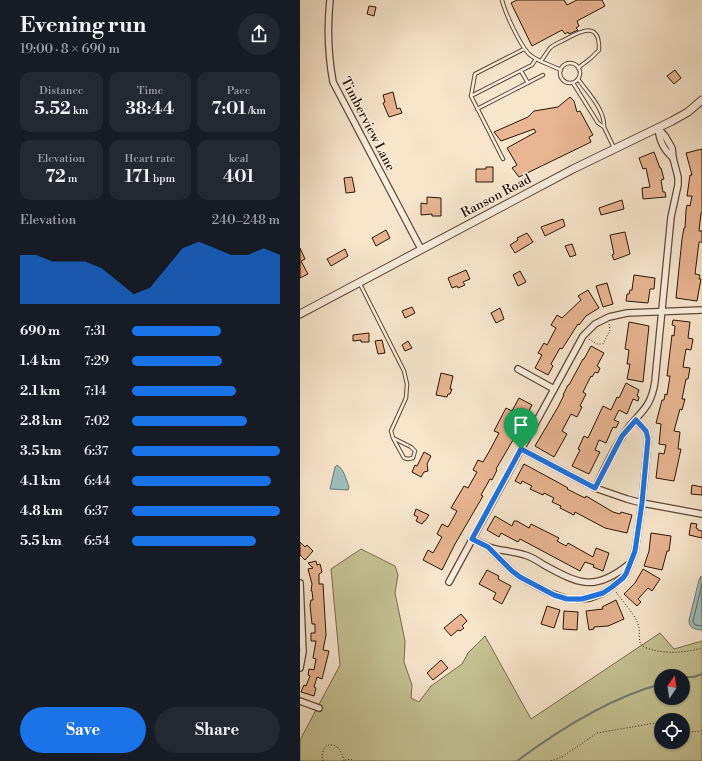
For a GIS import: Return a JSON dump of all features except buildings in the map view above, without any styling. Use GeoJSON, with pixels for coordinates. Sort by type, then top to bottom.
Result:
{"type":"FeatureCollection","features":[{"type":"Feature","properties":{"kind":"street","name":"Timberview Lane"},"geometry":{"type":"LineString","coordinates":[[330,0],[328,53],[333,82],[421,249]]}},
{"type":"Feature","properties":{"kind":"street","name":"Ranson Road"},"geometry":{"type":"LineString","coordinates":[[300,314],[421,249],[614,149],[658,128],[688,112],[702,100]]}},
{"type":"Feature","properties":{"kind":"street"},"geometry":{"type":"LineString","coordinates":[[595,488],[622,436],[645,409],[654,389],[671,217],[678,185],[677,169],[673,158],[672,148],[666,136],[658,128]]}},
{"type":"Feature","properties":{"kind":"street"},"geometry":{"type":"LineString","coordinates":[[448,582],[583,336],[595,324],[609,317],[627,313],[702,310]]}},
{"type":"Feature","properties":{"kind":"street"},"geometry":{"type":"LineString","coordinates":[[518,369],[554,389]]}},
{"type":"Feature","properties":{"kind":"street"},"geometry":{"type":"LineString","coordinates":[[488,547],[520,577],[562,598],[590,598],[603,593],[612,587],[626,574],[628,565],[635,551],[642,503],[648,439],[646,431],[636,420]]}},
{"type":"Feature","properties":{"kind":"street"},"geometry":{"type":"LineString","coordinates":[[521,449],[595,488],[642,503],[702,514]]}},
{"type":"Feature","properties":{"kind":"street"},"geometry":{"type":"LineString","coordinates":[[472,539],[488,547],[525,555],[568,578],[584,582],[593,583],[603,580],[619,572],[628,565]]}},
{"type":"Feature","properties":{"kind":"street"},"geometry":{"type":"LineString","coordinates":[[300,583],[303,652],[300,668]]}},
{"type":"Feature","properties":{"kind":"street"},"geometry":{"type":"LineString","coordinates":[[300,701],[320,708]]}},
{"type":"Feature","properties":{"kind":"lane"},"geometry":{"type":"LineString","coordinates":[[502,0],[504,9],[524,49],[536,59],[561,70]]}},
{"type":"Feature","properties":{"kind":"lane"},"geometry":{"type":"LineString","coordinates":[[541,61],[551,48],[570,36],[587,30],[595,33],[599,39],[599,50],[578,68]]}},
{"type":"Feature","properties":{"kind":"lane"},"geometry":{"type":"LineString","coordinates":[[503,159],[471,96],[475,74],[524,49]]}},
{"type":"Feature","properties":{"kind":"lane"},"geometry":{"type":"LineString","coordinates":[[471,96],[532,65],[536,59]]}},
{"type":"Feature","properties":{"kind":"lane"},"geometry":{"type":"LineString","coordinates":[[565,65],[575,65],[578,68],[580,72],[578,79],[573,83],[563,81],[560,76],[561,70],[565,65]]}},
{"type":"Feature","properties":{"kind":"lane"},"geometry":{"type":"LineString","coordinates":[[521,71],[528,83]]}},
{"type":"Feature","properties":{"kind":"lane"},"geometry":{"type":"LineString","coordinates":[[477,108],[543,75]]}},
{"type":"Feature","properties":{"kind":"lane"},"geometry":{"type":"LineString","coordinates":[[578,79],[599,109],[604,120],[604,127],[614,149]]}},
{"type":"Feature","properties":{"kind":"lane"},"geometry":{"type":"LineString","coordinates":[[573,83],[598,123],[604,127]]}},
{"type":"Feature","properties":{"kind":"lane"},"geometry":{"type":"LineString","coordinates":[[359,282],[404,371],[407,384],[406,398],[391,431],[392,438],[404,458],[413,458],[415,451],[411,447],[392,438]]}},
{"type":"Feature","properties":{"kind":"path"},"geometry":{"type":"LineString","coordinates":[[589,338],[597,344],[603,344],[610,330],[610,323]]}},
{"type":"Feature","properties":{"kind":"path"},"geometry":{"type":"LineString","coordinates":[[612,587],[637,622],[639,628],[639,642],[644,647],[670,652],[683,652],[702,648]]}},
{"type":"Feature","properties":{"kind":"path"},"geometry":{"type":"LineString","coordinates":[[551,761],[562,757],[597,733],[654,723]]}},
{"type":"Feature","properties":{"kind":"path"},"geometry":{"type":"LineString","coordinates":[[690,732],[698,732],[702,730]]}},
{"type":"Feature","properties":{"kind":"path"},"geometry":{"type":"LineString","coordinates":[[323,761],[321,754],[322,751],[326,747],[334,745],[339,747],[344,760],[348,759],[353,761]]}},
{"type":"Feature","properties":{"kind":"shaded area"},"geometry":{"type":"Polygon","coordinates":[[[361,549],[395,566],[398,575],[395,593],[405,641],[404,662],[412,685],[411,698],[419,702],[431,686],[462,664],[468,653],[485,636],[531,719],[660,633],[674,649],[702,641],[702,761],[300,761],[300,740],[340,665],[331,569],[361,549]]]}},
{"type":"Feature","properties":{"kind":"water"},"geometry":{"type":"Polygon","coordinates":[[[337,465],[344,474],[349,487],[348,490],[330,489],[335,467],[337,465]]]}},
{"type":"Feature","properties":{"kind":"water"},"geometry":{"type":"Polygon","coordinates":[[[701,576],[702,630],[692,628],[689,620],[701,576]]]}},
{"type":"Feature","properties":{"kind":"waterway"},"geometry":{"type":"LineString","coordinates":[[690,677],[702,674]]}},
{"type":"Feature","properties":{"kind":"waterway"},"geometry":{"type":"LineString","coordinates":[[517,761],[550,737],[604,706],[623,697],[654,686]]}},
{"type":"Feature","properties":{"kind":"route"},"geometry":{"type":"LineString","coordinates":[[636,420],[646,431],[648,439],[642,503],[635,551],[623,578],[603,593],[590,598],[582,599],[567,599],[554,595],[520,577],[488,547],[472,539],[521,449],[595,488],[622,436],[629,427],[636,420]]}}]}
